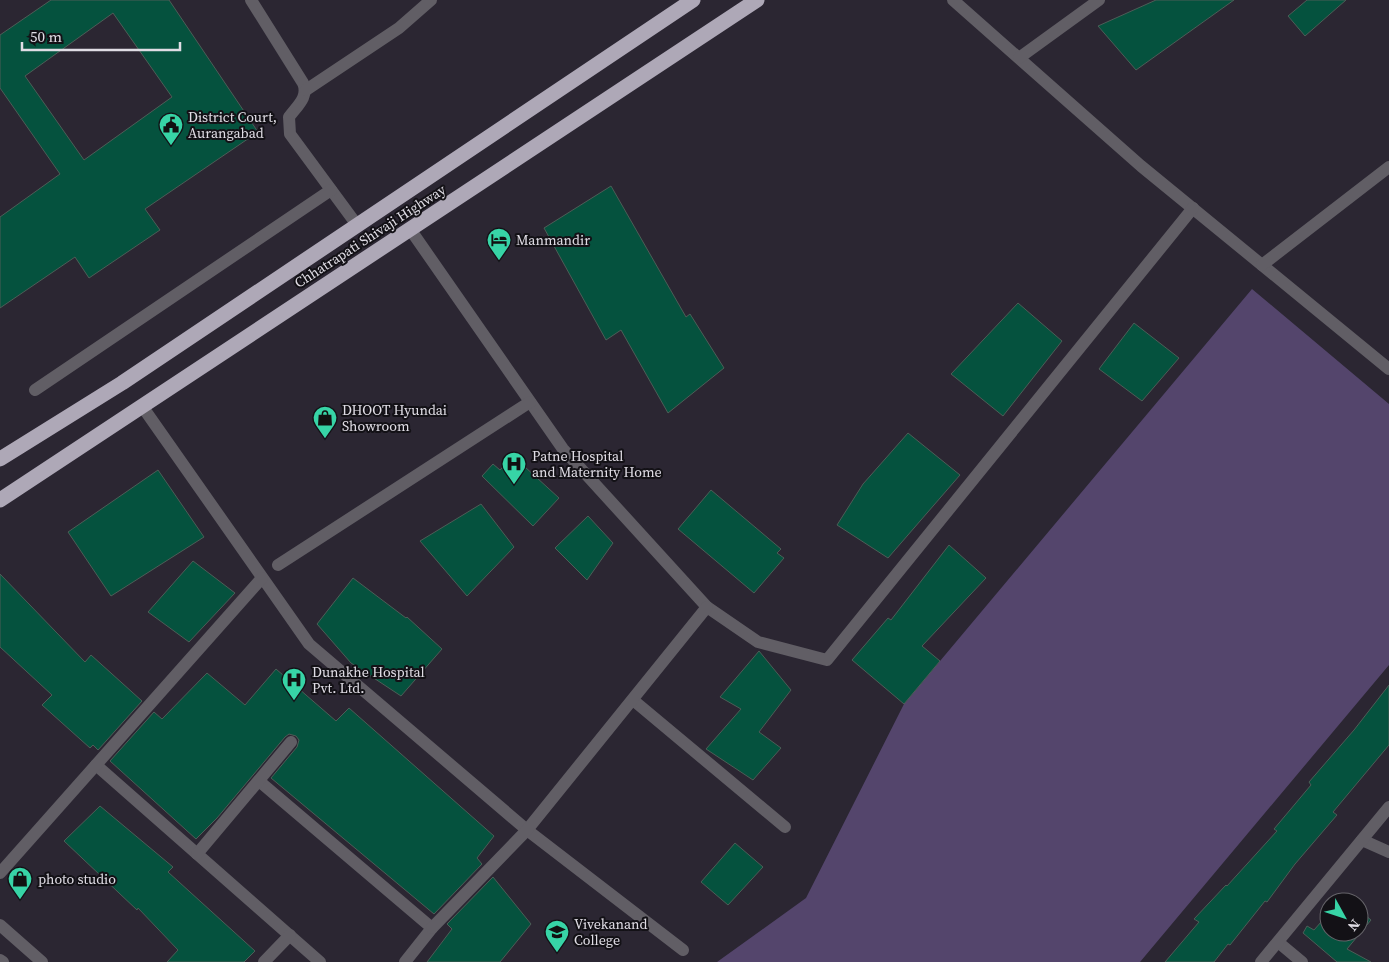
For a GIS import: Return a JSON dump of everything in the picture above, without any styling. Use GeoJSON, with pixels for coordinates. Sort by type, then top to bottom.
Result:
{"type":"FeatureCollection","features":[{"type":"Feature","properties":{"kind":"highway","name":"Chhatrapati Shivaji Highway"},"geometry":{"type":"LineString","coordinates":[[0,459],[122,383],[693,0]]}},
{"type":"Feature","properties":{"kind":"highway","name":"Chhatrapati Shivaji Highway"},"geometry":{"type":"LineString","coordinates":[[0,500],[757,0]]}},
{"type":"Feature","properties":{"kind":"street"},"geometry":{"type":"LineString","coordinates":[[250,0],[306,90],[304,98],[289,117],[290,134],[357,225]]}},
{"type":"Feature","properties":{"kind":"street"},"geometry":{"type":"LineString","coordinates":[[306,90],[399,28],[431,0]]}},
{"type":"Feature","properties":{"kind":"street"},"geometry":{"type":"LineString","coordinates":[[953,0],[1134,159],[1389,369]]}},
{"type":"Feature","properties":{"kind":"street"},"geometry":{"type":"LineString","coordinates":[[1019,58],[1099,0]]}},
{"type":"Feature","properties":{"kind":"street"},"geometry":{"type":"LineString","coordinates":[[1262,265],[1389,167]]}},
{"type":"Feature","properties":{"kind":"street"},"geometry":{"type":"LineString","coordinates":[[35,390],[331,190]]}},
{"type":"Feature","properties":{"kind":"street"},"geometry":{"type":"LineString","coordinates":[[410,229],[563,449],[707,607],[758,642],[827,660],[1193,208]]}},
{"type":"Feature","properties":{"kind":"street"},"geometry":{"type":"LineString","coordinates":[[278,565],[530,402]]}},
{"type":"Feature","properties":{"kind":"street"},"geometry":{"type":"LineString","coordinates":[[142,406],[309,644],[527,830],[684,950]]}},
{"type":"Feature","properties":{"kind":"street"},"geometry":{"type":"LineString","coordinates":[[0,874],[262,578]]}},
{"type":"Feature","properties":{"kind":"street"},"geometry":{"type":"LineString","coordinates":[[404,962],[432,928],[527,830],[707,607]]}},
{"type":"Feature","properties":{"kind":"street"},"geometry":{"type":"LineString","coordinates":[[633,700],[785,827]]}},
{"type":"Feature","properties":{"kind":"street"},"geometry":{"type":"LineString","coordinates":[[197,854],[291,742]]}},
{"type":"Feature","properties":{"kind":"street"},"geometry":{"type":"LineString","coordinates":[[96,765],[320,962]]}},
{"type":"Feature","properties":{"kind":"street"},"geometry":{"type":"LineString","coordinates":[[259,781],[432,928]]}},
{"type":"Feature","properties":{"kind":"street"},"geometry":{"type":"LineString","coordinates":[[1261,962],[1389,807]]}},
{"type":"Feature","properties":{"kind":"street"},"geometry":{"type":"LineString","coordinates":[[1362,840],[1389,852]]}},
{"type":"Feature","properties":{"kind":"street"},"geometry":{"type":"LineString","coordinates":[[0,925],[42,962]]}},
{"type":"Feature","properties":{"kind":"street"},"geometry":{"type":"LineString","coordinates":[[264,962],[290,936]]}},
{"type":"Feature","properties":{"kind":"street"},"geometry":{"type":"LineString","coordinates":[[1278,942],[1302,962]]}},
{"type":"Feature","properties":{"kind":"shaded area"},"geometry":{"type":"Polygon","coordinates":[[[1252,289],[1389,404],[1389,665],[1140,962],[717,962],[806,898],[904,704],[1252,289]]]}},
{"type":"Feature","properties":{"kind":"building","name":"District Court, Aurangabad"},"geometry":{"type":"Polygon","coordinates":[[[51,0],[169,0],[258,132],[145,209],[160,230],[89,278],[75,257],[0,308],[0,217],[60,174],[0,88],[0,35],[51,0]],[[113,13],[25,76],[84,160],[172,97],[113,13]]]}},
{"type":"Feature","properties":{"kind":"building"},"geometry":{"type":"Polygon","coordinates":[[[1156,0],[1234,0],[1136,70],[1098,26],[1156,0]]]}},
{"type":"Feature","properties":{"kind":"building"},"geometry":{"type":"Polygon","coordinates":[[[1307,0],[1346,0],[1305,36],[1288,16],[1307,0]]]}},
{"type":"Feature","properties":{"kind":"building"},"geometry":{"type":"Polygon","coordinates":[[[611,186],[686,317],[690,314],[724,368],[668,413],[621,330],[606,340],[544,228],[611,186]]]}},
{"type":"Feature","properties":{"kind":"building"},"geometry":{"type":"Polygon","coordinates":[[[1018,303],[1062,341],[1003,416],[951,374],[1018,303]]]}},
{"type":"Feature","properties":{"kind":"building"},"geometry":{"type":"Polygon","coordinates":[[[1134,323],[1179,358],[1142,401],[1099,369],[1134,323]]]}},
{"type":"Feature","properties":{"kind":"building"},"geometry":{"type":"Polygon","coordinates":[[[908,433],[960,475],[888,558],[837,525],[863,484],[908,433]]]}},
{"type":"Feature","properties":{"kind":"building"},"geometry":{"type":"Polygon","coordinates":[[[513,456],[559,498],[533,526],[482,476],[493,464],[500,470],[513,456]]]}},
{"type":"Feature","properties":{"kind":"building"},"geometry":{"type":"Polygon","coordinates":[[[158,470],[204,537],[111,596],[68,532],[158,470]]]}},
{"type":"Feature","properties":{"kind":"building"},"geometry":{"type":"Polygon","coordinates":[[[711,490],[781,549],[777,553],[784,558],[754,593],[678,529],[711,490]]]}},
{"type":"Feature","properties":{"kind":"building"},"geometry":{"type":"Polygon","coordinates":[[[481,504],[514,547],[467,596],[420,541],[481,504]]]}},
{"type":"Feature","properties":{"kind":"building"},"geometry":{"type":"Polygon","coordinates":[[[588,516],[613,543],[587,580],[555,548],[588,516]]]}},
{"type":"Feature","properties":{"kind":"building"},"geometry":{"type":"Polygon","coordinates":[[[949,545],[986,578],[922,646],[940,661],[904,704],[852,660],[888,618],[891,620],[949,545]]]}},
{"type":"Feature","properties":{"kind":"building"},"geometry":{"type":"Polygon","coordinates":[[[193,561],[235,593],[189,642],[148,612],[193,561]]]}},
{"type":"Feature","properties":{"kind":"building"},"geometry":{"type":"Polygon","coordinates":[[[0,574],[85,662],[91,655],[142,701],[98,750],[93,745],[90,748],[42,705],[52,695],[0,647],[0,574]]]}},
{"type":"Feature","properties":{"kind":"building"},"geometry":{"type":"Polygon","coordinates":[[[353,578],[407,617],[442,649],[401,696],[351,663],[317,624],[353,578]]]}},
{"type":"Feature","properties":{"kind":"building"},"geometry":{"type":"Polygon","coordinates":[[[759,651],[791,690],[759,732],[781,748],[753,780],[706,749],[741,709],[720,697],[759,651]]]}},
{"type":"Feature","properties":{"kind":"building"},"geometry":{"type":"Polygon","coordinates":[[[276,669],[336,721],[349,708],[494,836],[477,858],[482,864],[434,914],[271,778],[297,747],[299,740],[296,736],[289,734],[285,737],[217,818],[196,839],[110,761],[154,712],[162,719],[207,673],[245,705],[276,669]]]}},
{"type":"Feature","properties":{"kind":"building"},"geometry":{"type":"Polygon","coordinates":[[[1389,685],[1389,745],[1333,812],[1337,815],[1295,864],[1267,902],[1265,901],[1214,962],[1165,962],[1199,922],[1194,919],[1277,831],[1274,829],[1311,785],[1309,782],[1354,730],[1389,685]]]}},
{"type":"Feature","properties":{"kind":"building"},"geometry":{"type":"Polygon","coordinates":[[[100,806],[173,867],[168,872],[255,951],[244,962],[167,962],[178,950],[138,908],[137,910],[64,841],[100,806]]]}},
{"type":"Feature","properties":{"kind":"building"},"geometry":{"type":"Polygon","coordinates":[[[735,843],[763,867],[728,905],[701,882],[735,843]]]}},
{"type":"Feature","properties":{"kind":"building"},"geometry":{"type":"Polygon","coordinates":[[[493,877],[531,924],[500,962],[427,962],[452,929],[447,924],[493,877]]]}},
{"type":"Feature","properties":{"kind":"building"},"geometry":{"type":"Polygon","coordinates":[[[1319,924],[1319,942],[1353,942],[1347,949],[1371,962],[1337,962],[1303,933],[1307,926],[1314,930],[1319,924]]]}},
{"type":"Feature","properties":{"kind":"place","name":"District Court, Aurangabad"},"geometry":{"type":"Point","coordinates":[171,146]}},
{"type":"Feature","properties":{"kind":"place","name":"Manmandir"},"geometry":{"type":"Point","coordinates":[499,261]}},
{"type":"Feature","properties":{"kind":"place","name":"DHOOT Hyundai Showroom"},"geometry":{"type":"Point","coordinates":[325,439]}},
{"type":"Feature","properties":{"kind":"place","name":"Patne Hospital and Maternity Home"},"geometry":{"type":"Point","coordinates":[514,485]}},
{"type":"Feature","properties":{"kind":"place","name":"Dunakhe Hospital Pvt. Ltd."},"geometry":{"type":"Point","coordinates":[294,701]}},
{"type":"Feature","properties":{"kind":"place","name":"photo studio"},"geometry":{"type":"Point","coordinates":[20,900]}},
{"type":"Feature","properties":{"kind":"place","name":"Vivekanand College"},"geometry":{"type":"Point","coordinates":[557,953]}}]}
